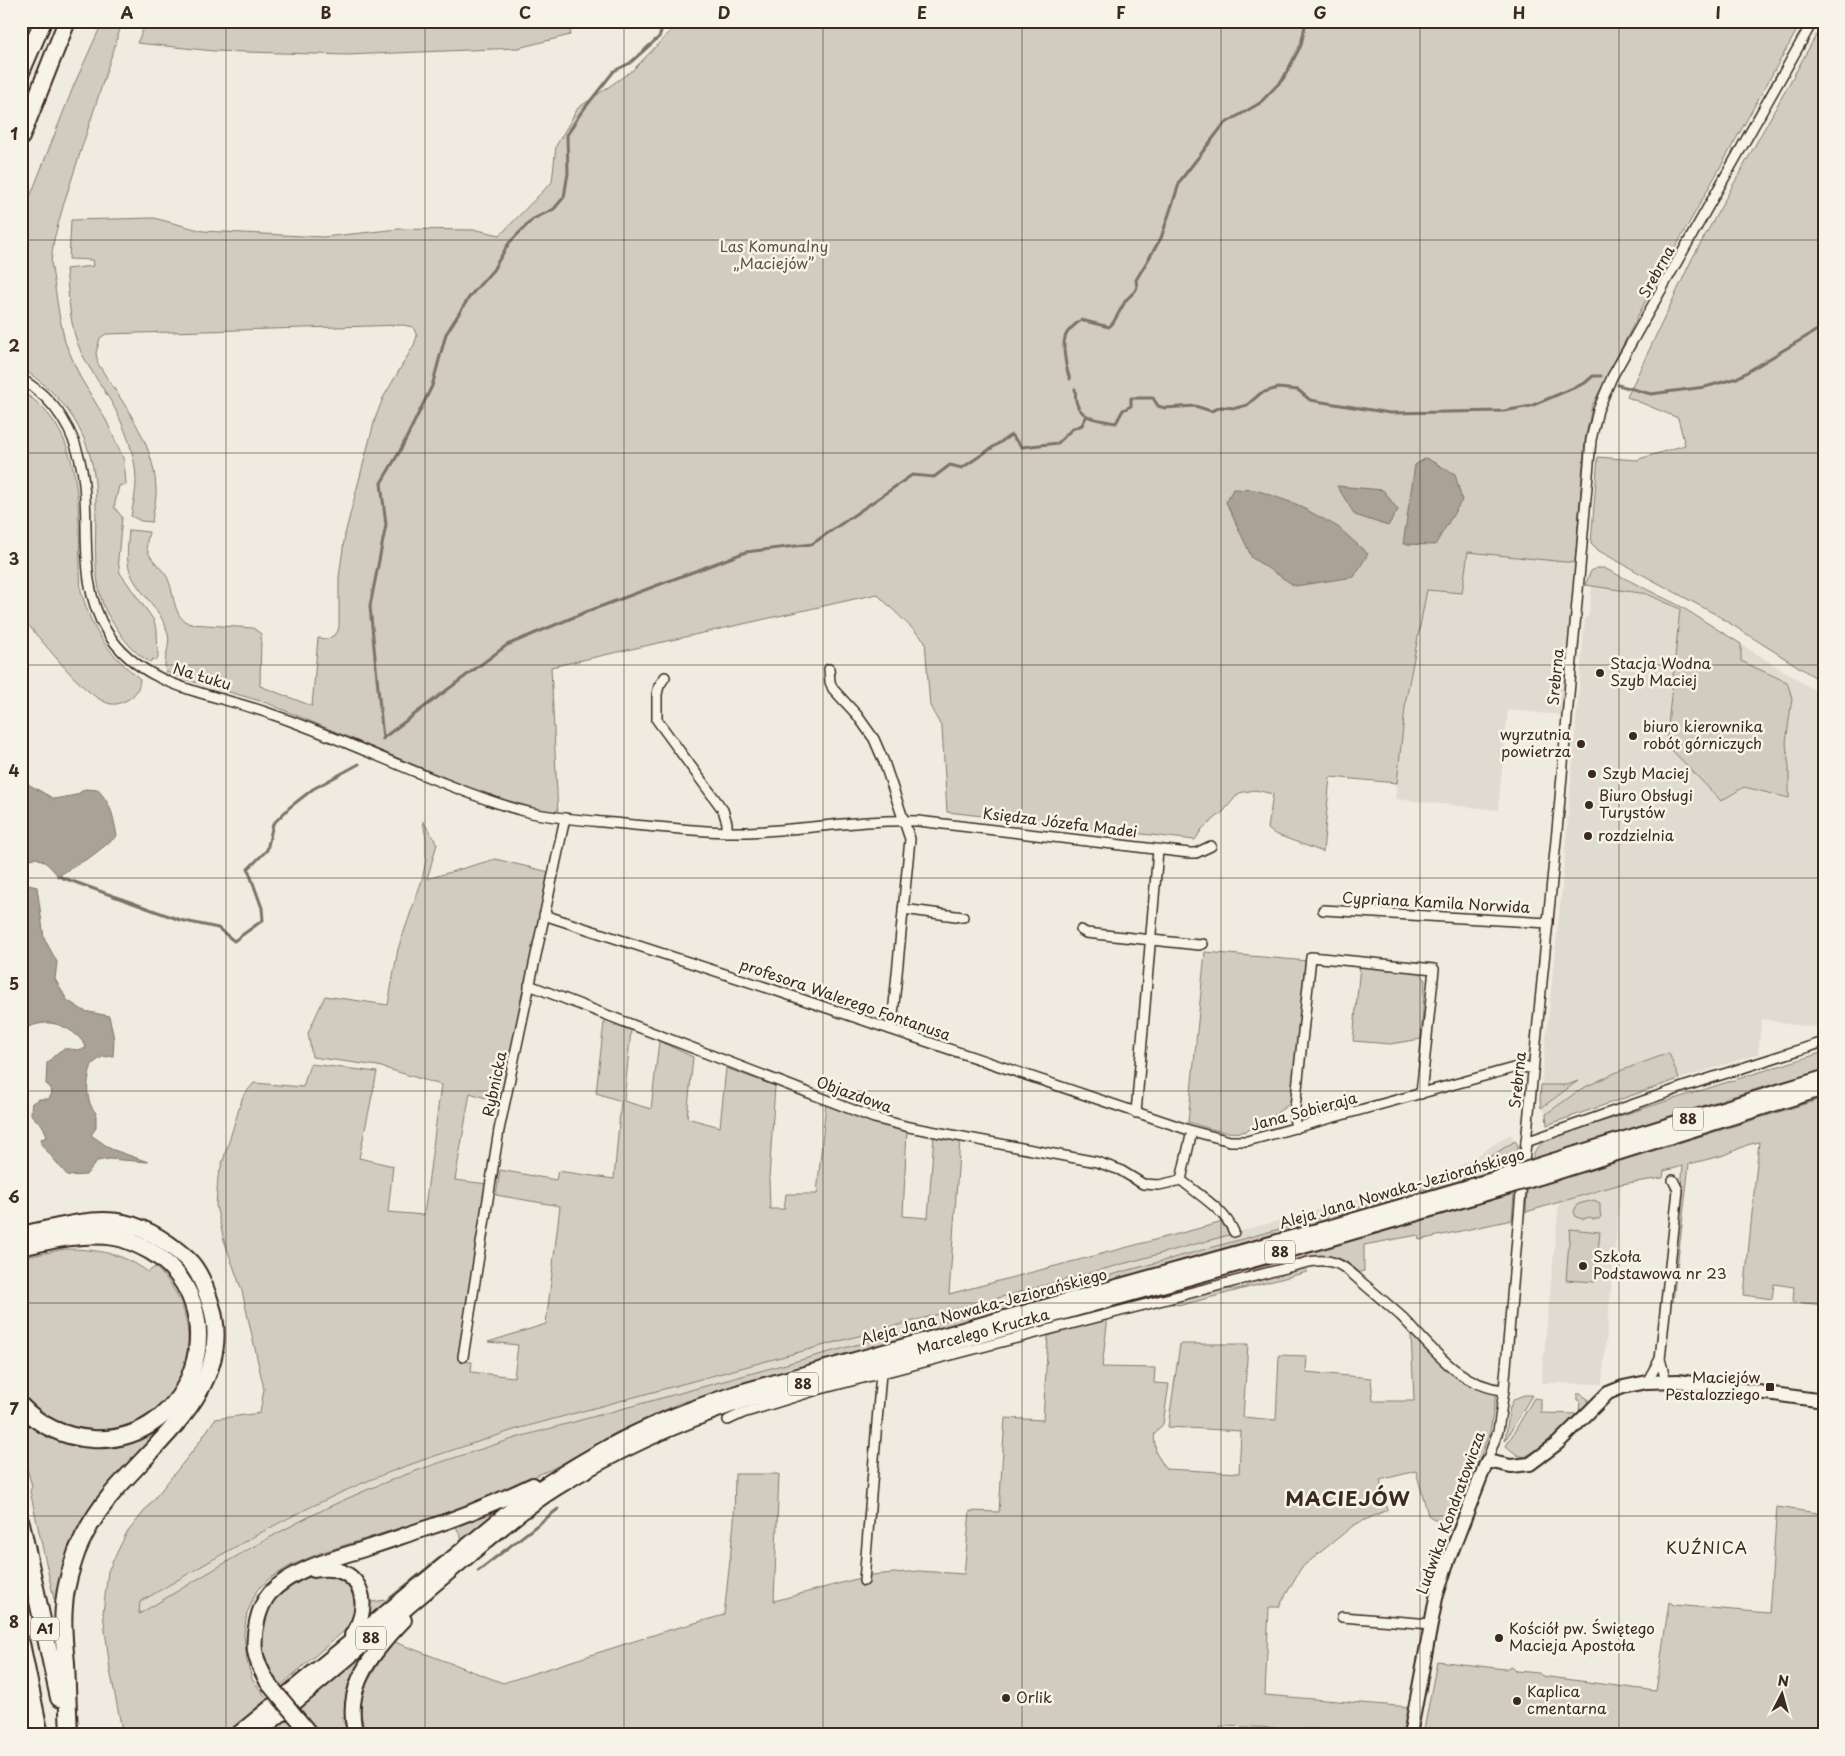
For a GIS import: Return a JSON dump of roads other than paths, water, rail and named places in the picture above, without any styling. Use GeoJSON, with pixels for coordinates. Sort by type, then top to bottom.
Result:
{"type":"FeatureCollection","features":[{"type":"Feature","properties":{"kind":"highway"},"geometry":{"type":"LineString","coordinates":[[21,72],[43,21]]}},
{"type":"Feature","properties":{"kind":"highway"},"geometry":{"type":"LineString","coordinates":[[21,137],[68,21]]}},
{"type":"Feature","properties":{"kind":"highway"},"geometry":{"type":"LineString","coordinates":[[21,1235],[93,1220],[115,1221],[149,1231],[171,1245],[190,1262],[204,1284],[214,1319],[214,1356],[199,1392],[186,1412],[109,1498],[90,1526],[78,1550],[69,1576],[64,1607],[68,1735]]}},
{"type":"Feature","properties":{"kind":"highway"},"geometry":{"type":"LineString","coordinates":[[21,1247],[70,1237],[93,1235],[116,1237],[139,1245],[162,1259],[176,1273],[188,1292],[196,1315],[198,1333],[197,1356],[189,1381],[175,1404],[156,1421],[133,1434],[105,1440],[78,1438],[52,1429],[28,1414],[21,1406]]}},
{"type":"Feature","properties":{"kind":"highway","name":"A1"},"geometry":{"type":"LineString","coordinates":[[21,1524],[68,1735]]}},
{"type":"Feature","properties":{"kind":"highway","name":"A1"},"geometry":{"type":"LineString","coordinates":[[21,1643],[40,1735]]}},
{"type":"Feature","properties":{"kind":"main road","name":"Aleja Jana Nowaka-Jeziorańskiego"},"geometry":{"type":"LineString","coordinates":[[255,1735],[449,1572],[554,1489],[620,1451],[694,1418],[792,1387],[1318,1242],[1824,1078]]}},
{"type":"Feature","properties":{"kind":"main road","name":"Aleja Jana Nowaka-Jeziorańskiego"},"geometry":{"type":"LineString","coordinates":[[1555,1166],[1824,1088]]}},
{"type":"Feature","properties":{"kind":"main road","name":"Aleja Jana Nowaka-Jeziorańskiego"},"geometry":{"type":"LineString","coordinates":[[237,1735],[500,1517],[528,1496],[579,1462],[650,1426],[740,1392],[1328,1228],[1494,1185]]}},
{"type":"Feature","properties":{"kind":"main road"},"geometry":{"type":"LineString","coordinates":[[311,1735],[268,1682],[259,1666],[255,1650],[255,1632],[260,1613],[269,1594],[299,1574],[327,1561],[501,1500],[579,1462]]}},
{"type":"Feature","properties":{"kind":"main road"},"geometry":{"type":"LineString","coordinates":[[299,1574],[323,1568],[347,1574],[355,1582],[364,1605],[361,1619],[344,1647]]}},
{"type":"Feature","properties":{"kind":"main road"},"geometry":{"type":"LineString","coordinates":[[356,1735],[352,1714],[354,1698],[361,1674],[381,1644],[449,1572]]}},
{"type":"Feature","properties":{"kind":"street","name":"Srebrna"},"geometry":{"type":"LineString","coordinates":[[1504,1390],[1548,923],[1590,440],[1598,410],[1612,377],[1813,21]]}},
{"type":"Feature","properties":{"kind":"street","name":"Na Łuku"},"geometry":{"type":"LineString","coordinates":[[21,379],[52,404],[69,428],[74,440],[84,470],[88,575],[93,602],[109,635],[118,647],[140,668],[153,676],[188,689],[248,705],[293,721],[403,768],[496,804],[565,818]]}},
{"type":"Feature","properties":{"kind":"street"},"geometry":{"type":"LineString","coordinates":[[829,669],[830,682],[833,689],[865,725],[877,744],[910,839],[893,1015],[890,1029]]}},
{"type":"Feature","properties":{"kind":"street"},"geometry":{"type":"LineString","coordinates":[[665,678],[657,694],[657,720],[723,810],[727,823],[727,832]]}},
{"type":"Feature","properties":{"kind":"street","name":"Księdza Józefa Madei"},"geometry":{"type":"LineString","coordinates":[[565,818],[727,832],[770,831],[904,820],[933,821],[1189,853],[1211,846]]}},
{"type":"Feature","properties":{"kind":"street","name":"Rybnicka"},"geometry":{"type":"LineString","coordinates":[[463,1356],[499,1130],[565,818]]}},
{"type":"Feature","properties":{"kind":"street"},"geometry":{"type":"LineString","coordinates":[[1136,1112],[1158,850]]}},
{"type":"Feature","properties":{"kind":"street"},"geometry":{"type":"LineString","coordinates":[[903,909],[963,917]]}},
{"type":"Feature","properties":{"kind":"street","name":"Cypriana Kamila Norwida"},"geometry":{"type":"LineString","coordinates":[[1323,910],[1548,923]]}},
{"type":"Feature","properties":{"kind":"street","name":"profesora Walerego Fontanusa"},"geometry":{"type":"LineString","coordinates":[[544,915],[1192,1131]]}},
{"type":"Feature","properties":{"kind":"street"},"geometry":{"type":"LineString","coordinates":[[1082,930],[1086,933],[1203,944]]}},
{"type":"Feature","properties":{"kind":"street"},"geometry":{"type":"LineString","coordinates":[[1296,1128],[1294,1118],[1311,956],[1434,969],[1421,1094]]}},
{"type":"Feature","properties":{"kind":"street","name":"Objazdowa"},"geometry":{"type":"LineString","coordinates":[[529,985],[882,1121],[1097,1162],[1120,1170],[1143,1184],[1159,1185],[1181,1180]]}},
{"type":"Feature","properties":{"kind":"street"},"geometry":{"type":"LineString","coordinates":[[1526,1142],[1686,1086],[1824,1042]]}},
{"type":"Feature","properties":{"kind":"street","name":"Jana Sobieraja"},"geometry":{"type":"LineString","coordinates":[[1192,1131],[1238,1142],[1296,1128],[1517,1067],[1533,1068]]}},
{"type":"Feature","properties":{"kind":"street"},"geometry":{"type":"LineString","coordinates":[[1192,1131],[1181,1180],[1220,1211],[1234,1232]]}},
{"type":"Feature","properties":{"kind":"street"},"geometry":{"type":"LineString","coordinates":[[1666,1380],[1660,1359],[1678,1190],[1673,1180]]}},
{"type":"Feature","properties":{"kind":"street","name":"Marcelego Kruczka"},"geometry":{"type":"LineString","coordinates":[[728,1420],[743,1413],[807,1393],[881,1373],[1308,1262],[1328,1261],[1338,1264],[1381,1298],[1454,1369],[1479,1384],[1504,1390]]}},
{"type":"Feature","properties":{"kind":"street"},"geometry":{"type":"LineString","coordinates":[[1647,1382],[1660,1359]]}},
{"type":"Feature","properties":{"kind":"street"},"geometry":{"type":"LineString","coordinates":[[864,1581],[881,1373]]}},
{"type":"Feature","properties":{"kind":"street"},"geometry":{"type":"LineString","coordinates":[[1487,1461],[1505,1466],[1522,1466],[1533,1462],[1554,1446],[1608,1394],[1647,1382],[1666,1380],[1824,1400]]}},
{"type":"Feature","properties":{"kind":"street","name":"Ludwika Kondratowicza"},"geometry":{"type":"LineString","coordinates":[[1410,1735],[1436,1598],[1446,1566],[1498,1431],[1504,1390]]}},
{"type":"Feature","properties":{"kind":"street"},"geometry":{"type":"LineString","coordinates":[[1342,1617],[1431,1624]]}},
{"type":"Feature","properties":{"kind":"waterway"},"geometry":{"type":"LineString","coordinates":[[383,739],[370,606],[386,525],[381,483],[400,451],[432,386],[446,334],[470,296],[493,270],[509,243],[533,219],[554,209],[564,197],[568,173],[567,135],[580,114],[614,71],[630,63],[659,37],[665,21]]}},
{"type":"Feature","properties":{"kind":"waterway"},"geometry":{"type":"LineString","coordinates":[[1070,379],[1064,351],[1064,340],[1068,332],[1081,320],[1109,327],[1113,323],[1126,300],[1135,291],[1137,287],[1136,280],[1161,238],[1180,181],[1224,124],[1260,103],[1283,79],[1301,45],[1306,21]]}},
{"type":"Feature","properties":{"kind":"waterway"},"geometry":{"type":"LineString","coordinates":[[1618,385],[1651,394],[1705,387],[1737,378],[1824,326]]}},
{"type":"Feature","properties":{"kind":"waterway"},"geometry":{"type":"LineString","coordinates":[[1075,389],[1078,407],[1086,416],[1116,423],[1123,410],[1131,406],[1131,398],[1153,398],[1158,406],[1165,408],[1195,406],[1211,411],[1221,407],[1236,408],[1247,405],[1261,393],[1278,388],[1298,390],[1310,400],[1390,413],[1504,411],[1531,406],[1585,383],[1593,376],[1601,376]]}},
{"type":"Feature","properties":{"kind":"waterway"},"geometry":{"type":"LineString","coordinates":[[383,738],[507,645],[586,612],[746,552],[812,544],[912,475],[934,477],[950,465],[962,468],[1011,435],[1022,447],[1058,443],[1072,429],[1082,425],[1086,417]]}},
{"type":"Feature","properties":{"kind":"waterway"},"geometry":{"type":"LineString","coordinates":[[58,876],[180,920],[218,928],[234,941],[263,920],[262,908],[248,869],[267,850],[273,824],[290,807],[313,789],[359,764]]}},
{"type":"Feature","properties":{"kind":"waterway"},"geometry":{"type":"LineString","coordinates":[[478,1571],[558,1509]]}},
{"type":"Feature","properties":{"kind":"place","name":"Stacja Wodna Szyb Maciej"},"geometry":{"type":"Point","coordinates":[1600,673]}},
{"type":"Feature","properties":{"kind":"place","name":"biuro kierownika robót górniczych"},"geometry":{"type":"Point","coordinates":[1633,736]}},
{"type":"Feature","properties":{"kind":"place","name":"wyrzutnia powietrza"},"geometry":{"type":"Point","coordinates":[1581,744]}},
{"type":"Feature","properties":{"kind":"place","name":"Szyb Maciej"},"geometry":{"type":"Point","coordinates":[1592,774]}},
{"type":"Feature","properties":{"kind":"place","name":"Biuro Obsługi Turystów"},"geometry":{"type":"Point","coordinates":[1589,805]}},
{"type":"Feature","properties":{"kind":"place","name":"rozdzielnia"},"geometry":{"type":"Point","coordinates":[1588,836]}},
{"type":"Feature","properties":{"kind":"place","name":"Szkoła Podstawowa nr 23"},"geometry":{"type":"Point","coordinates":[1583,1266]}},
{"type":"Feature","properties":{"kind":"place","name":"Maciejów Pestalozziego"},"geometry":{"type":"Point","coordinates":[1770,1387]}},
{"type":"Feature","properties":{"kind":"place","name":"Kościół pw. Świętego Macieja Apostoła"},"geometry":{"type":"Point","coordinates":[1499,1638]}},
{"type":"Feature","properties":{"kind":"place","name":"Orlik"},"geometry":{"type":"Point","coordinates":[1006,1698]}},
{"type":"Feature","properties":{"kind":"place","name":"Kaplica cmentarna"},"geometry":{"type":"Point","coordinates":[1517,1701]}},
{"type":"Feature","properties":{"kind":"district","name":"MACIEJÓW"},"geometry":{"type":"Point","coordinates":[1348,1499]}},
{"type":"Feature","properties":{"kind":"district","name":"KUŹNICA"},"geometry":{"type":"Point","coordinates":[1707,1548]}},
{"type":"Feature","properties":{"kind":"park label","name":"Las Komunalny „Maciejów”"},"geometry":{"type":"Point","coordinates":[774,256]}}]}
